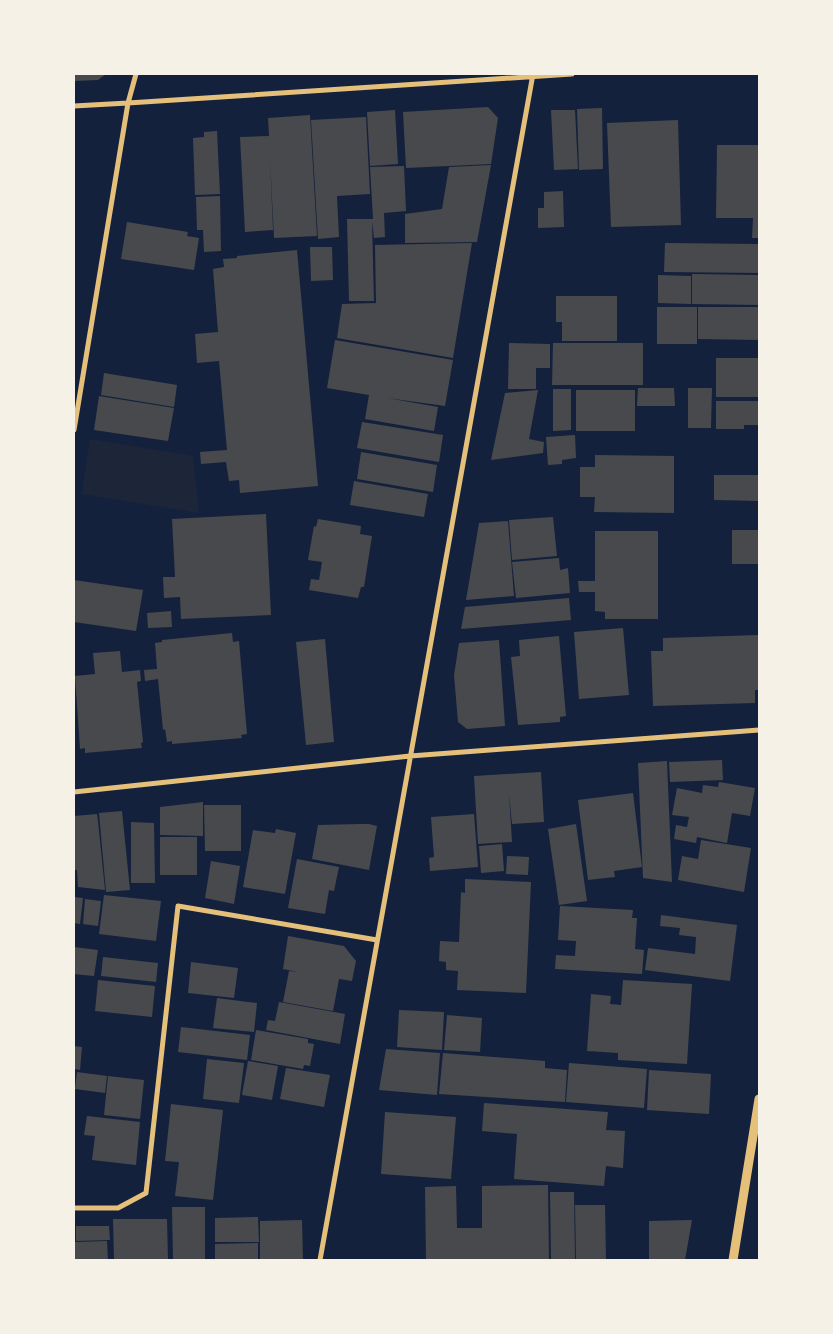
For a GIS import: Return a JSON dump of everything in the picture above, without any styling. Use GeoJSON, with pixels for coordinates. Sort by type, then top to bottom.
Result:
{"type":"FeatureCollection","features":[{"type":"Feature","properties":{"kind":"street"},"geometry":{"type":"LineString","coordinates":[[74,430],[128,104],[136,74]]}},
{"type":"Feature","properties":{"kind":"street"},"geometry":{"type":"LineString","coordinates":[[74,106],[128,104],[532,75],[572,74]]}},
{"type":"Feature","properties":{"kind":"street"},"geometry":{"type":"LineString","coordinates":[[320,1260],[532,75]]}},
{"type":"Feature","properties":{"kind":"street"},"geometry":{"type":"LineString","coordinates":[[74,792],[410,756],[759,730]]}},
{"type":"Feature","properties":{"kind":"street"},"geometry":{"type":"LineString","coordinates":[[74,1208],[118,1208],[146,1192],[178,906],[377,940]]}},
{"type":"Feature","properties":{"kind":"street"},"geometry":{"type":"LineString","coordinates":[[733,1260],[759,1099]]}},
{"type":"Feature","properties":{"kind":"shaded area"},"geometry":{"type":"Polygon","coordinates":[[[90,439],[193,456],[199,513],[82,494],[90,439]]]}},
{"type":"Feature","properties":{"kind":"building"},"geometry":{"type":"Polygon","coordinates":[[[74,74],[106,74],[98,80],[74,81],[74,74]]]}},
{"type":"Feature","properties":{"kind":"building"},"geometry":{"type":"Polygon","coordinates":[[[488,107],[498,118],[491,164],[406,168],[403,112],[488,107]]]}},
{"type":"Feature","properties":{"kind":"building"},"geometry":{"type":"Polygon","coordinates":[[[602,108],[603,169],[579,170],[577,109],[602,108]]]}},
{"type":"Feature","properties":{"kind":"building"},"geometry":{"type":"Polygon","coordinates":[[[395,110],[398,164],[370,166],[367,112],[395,110]]]}},
{"type":"Feature","properties":{"kind":"building"},"geometry":{"type":"Polygon","coordinates":[[[551,110],[575,110],[578,169],[554,170],[551,110]]]}},
{"type":"Feature","properties":{"kind":"building"},"geometry":{"type":"Polygon","coordinates":[[[310,115],[317,236],[274,238],[270,159],[273,230],[245,232],[240,137],[269,136],[268,118],[310,115]]]}},
{"type":"Feature","properties":{"kind":"building"},"geometry":{"type":"Polygon","coordinates":[[[366,117],[370,194],[337,196],[339,237],[318,239],[311,120],[366,117]]]}},
{"type":"Feature","properties":{"kind":"building"},"geometry":{"type":"Polygon","coordinates":[[[678,120],[681,225],[611,227],[607,123],[678,120]]]}},
{"type":"Feature","properties":{"kind":"building"},"geometry":{"type":"Polygon","coordinates":[[[217,131],[220,194],[195,195],[193,138],[204,137],[204,132],[217,131]]]}},
{"type":"Feature","properties":{"kind":"building"},"geometry":{"type":"Polygon","coordinates":[[[717,145],[759,145],[759,238],[752,238],[753,218],[716,218],[717,145]]]}},
{"type":"Feature","properties":{"kind":"building"},"geometry":{"type":"Polygon","coordinates":[[[491,165],[477,242],[405,243],[405,214],[442,209],[449,167],[491,165]]]}},
{"type":"Feature","properties":{"kind":"building"},"geometry":{"type":"Polygon","coordinates":[[[404,166],[406,211],[384,213],[385,237],[374,238],[372,221],[374,301],[349,301],[347,219],[373,219],[370,167],[404,166]]]}},
{"type":"Feature","properties":{"kind":"building"},"geometry":{"type":"Polygon","coordinates":[[[563,191],[564,227],[538,228],[538,208],[544,208],[544,192],[563,191]]]}},
{"type":"Feature","properties":{"kind":"building"},"geometry":{"type":"Polygon","coordinates":[[[220,196],[221,251],[204,252],[203,230],[197,230],[196,197],[220,196]]]}},
{"type":"Feature","properties":{"kind":"building"},"geometry":{"type":"Polygon","coordinates":[[[127,222],[188,232],[187,236],[199,238],[194,270],[121,259],[127,222]]]}},
{"type":"Feature","properties":{"kind":"building"},"geometry":{"type":"Polygon","coordinates":[[[472,243],[453,358],[337,338],[342,304],[376,303],[375,245],[472,243]]]}},
{"type":"Feature","properties":{"kind":"building"},"geometry":{"type":"Polygon","coordinates":[[[665,243],[759,244],[759,273],[664,272],[665,243]]]}},
{"type":"Feature","properties":{"kind":"building"},"geometry":{"type":"Polygon","coordinates":[[[310,247],[332,247],[333,280],[311,281],[310,247]]]}},
{"type":"Feature","properties":{"kind":"building"},"geometry":{"type":"Polygon","coordinates":[[[297,250],[318,486],[240,493],[239,480],[229,481],[226,462],[201,464],[200,452],[227,450],[219,361],[197,363],[195,334],[218,332],[213,269],[224,267],[223,259],[297,250]]]}},
{"type":"Feature","properties":{"kind":"building"},"geometry":{"type":"Polygon","coordinates":[[[692,274],[759,275],[759,305],[692,304],[692,274]]]}},
{"type":"Feature","properties":{"kind":"building"},"geometry":{"type":"Polygon","coordinates":[[[658,275],[691,276],[691,304],[658,303],[658,275]]]}},
{"type":"Feature","properties":{"kind":"building"},"geometry":{"type":"Polygon","coordinates":[[[556,296],[617,296],[617,341],[562,341],[562,322],[556,322],[556,296]]]}},
{"type":"Feature","properties":{"kind":"building"},"geometry":{"type":"Polygon","coordinates":[[[657,307],[697,307],[697,344],[657,344],[657,307]]]}},
{"type":"Feature","properties":{"kind":"building"},"geometry":{"type":"Polygon","coordinates":[[[698,307],[759,307],[759,340],[698,339],[698,307]]]}},
{"type":"Feature","properties":{"kind":"building"},"geometry":{"type":"Polygon","coordinates":[[[335,340],[453,360],[445,406],[387,398],[438,407],[434,431],[365,419],[369,395],[327,388],[335,340]]]}},
{"type":"Feature","properties":{"kind":"building"},"geometry":{"type":"Polygon","coordinates":[[[509,343],[550,344],[550,368],[536,368],[536,389],[508,389],[509,343]]]}},
{"type":"Feature","properties":{"kind":"building"},"geometry":{"type":"Polygon","coordinates":[[[553,343],[643,343],[643,385],[552,385],[553,343]]]}},
{"type":"Feature","properties":{"kind":"building"},"geometry":{"type":"Polygon","coordinates":[[[716,358],[759,358],[759,397],[716,397],[716,358]]]}},
{"type":"Feature","properties":{"kind":"building"},"geometry":{"type":"Polygon","coordinates":[[[104,373],[177,385],[174,407],[101,395],[104,373]]]}},
{"type":"Feature","properties":{"kind":"building"},"geometry":{"type":"Polygon","coordinates":[[[638,388],[674,388],[675,406],[637,406],[638,388]]]}},
{"type":"Feature","properties":{"kind":"building"},"geometry":{"type":"Polygon","coordinates":[[[688,388],[712,388],[711,428],[688,428],[688,388]]]}},
{"type":"Feature","properties":{"kind":"building"},"geometry":{"type":"Polygon","coordinates":[[[553,389],[571,389],[571,430],[553,431],[553,389]]]}},
{"type":"Feature","properties":{"kind":"building"},"geometry":{"type":"Polygon","coordinates":[[[538,390],[529,439],[544,442],[543,453],[491,460],[505,393],[538,390]]]}},
{"type":"Feature","properties":{"kind":"building"},"geometry":{"type":"Polygon","coordinates":[[[576,390],[635,390],[635,431],[576,431],[576,390]]]}},
{"type":"Feature","properties":{"kind":"building"},"geometry":{"type":"Polygon","coordinates":[[[99,396],[174,408],[168,441],[94,430],[99,396]]]}},
{"type":"Feature","properties":{"kind":"building"},"geometry":{"type":"Polygon","coordinates":[[[716,401],[759,401],[759,425],[744,425],[744,429],[716,429],[716,401]]]}},
{"type":"Feature","properties":{"kind":"building"},"geometry":{"type":"Polygon","coordinates":[[[362,422],[443,435],[439,462],[357,448],[362,422]]]}},
{"type":"Feature","properties":{"kind":"building"},"geometry":{"type":"Polygon","coordinates":[[[575,435],[576,458],[562,460],[562,464],[548,465],[546,437],[575,435]]]}},
{"type":"Feature","properties":{"kind":"building"},"geometry":{"type":"Polygon","coordinates":[[[361,452],[437,465],[433,492],[357,479],[361,452]]]}},
{"type":"Feature","properties":{"kind":"building"},"geometry":{"type":"Polygon","coordinates":[[[595,455],[674,456],[674,513],[594,512],[595,497],[580,497],[580,467],[595,467],[595,455]]]}},
{"type":"Feature","properties":{"kind":"building"},"geometry":{"type":"Polygon","coordinates":[[[714,475],[759,475],[759,501],[714,500],[714,475]]]}},
{"type":"Feature","properties":{"kind":"building"},"geometry":{"type":"Polygon","coordinates":[[[354,481],[428,494],[424,517],[350,505],[354,481]]]}},
{"type":"Feature","properties":{"kind":"building"},"geometry":{"type":"Polygon","coordinates":[[[266,514],[271,615],[181,619],[180,597],[164,598],[163,577],[175,577],[172,519],[266,514]]]}},
{"type":"Feature","properties":{"kind":"building"},"geometry":{"type":"Polygon","coordinates":[[[553,517],[557,556],[512,560],[509,520],[553,517]]]}},
{"type":"Feature","properties":{"kind":"building"},"geometry":{"type":"Polygon","coordinates":[[[318,519],[361,526],[360,534],[372,536],[364,587],[361,587],[358,598],[309,590],[311,579],[319,580],[322,562],[308,560],[314,526],[316,527],[318,519]]]}},
{"type":"Feature","properties":{"kind":"building"},"geometry":{"type":"Polygon","coordinates":[[[508,521],[514,596],[466,600],[479,523],[508,521]]]}},
{"type":"Feature","properties":{"kind":"building"},"geometry":{"type":"Polygon","coordinates":[[[732,530],[759,530],[759,564],[732,564],[732,530]]]}},
{"type":"Feature","properties":{"kind":"building"},"geometry":{"type":"Polygon","coordinates":[[[595,531],[658,531],[658,619],[605,619],[605,612],[595,611],[595,592],[579,592],[578,581],[595,581],[595,531]]]}},
{"type":"Feature","properties":{"kind":"building"},"geometry":{"type":"Polygon","coordinates":[[[559,558],[560,570],[568,568],[570,593],[516,598],[512,562],[559,558]]]}},
{"type":"Feature","properties":{"kind":"building"},"geometry":{"type":"Polygon","coordinates":[[[74,580],[143,590],[136,631],[74,622],[74,580]]]}},
{"type":"Feature","properties":{"kind":"building"},"geometry":{"type":"Polygon","coordinates":[[[569,598],[571,620],[461,629],[465,607],[569,598]]]}},
{"type":"Feature","properties":{"kind":"building"},"geometry":{"type":"Polygon","coordinates":[[[171,611],[172,627],[148,628],[147,613],[171,611]]]}},
{"type":"Feature","properties":{"kind":"building"},"geometry":{"type":"Polygon","coordinates":[[[623,628],[629,695],[579,699],[574,632],[623,628]]]}},
{"type":"Feature","properties":{"kind":"building"},"geometry":{"type":"Polygon","coordinates":[[[232,633],[233,642],[239,641],[247,734],[241,735],[242,738],[172,744],[172,741],[167,742],[165,729],[163,730],[158,679],[145,681],[144,670],[157,669],[155,643],[162,642],[162,640],[232,633]]]}},
{"type":"Feature","properties":{"kind":"building"},"geometry":{"type":"Polygon","coordinates":[[[759,635],[759,690],[755,690],[755,703],[653,706],[651,651],[663,651],[663,638],[759,635]]]}},
{"type":"Feature","properties":{"kind":"building"},"geometry":{"type":"Polygon","coordinates":[[[559,636],[566,716],[560,717],[560,722],[518,725],[511,657],[520,656],[519,640],[559,636]]]}},
{"type":"Feature","properties":{"kind":"building"},"geometry":{"type":"Polygon","coordinates":[[[325,639],[334,742],[306,745],[296,642],[325,639]]]}},
{"type":"Feature","properties":{"kind":"building"},"geometry":{"type":"Polygon","coordinates":[[[499,640],[505,726],[467,729],[458,722],[454,675],[459,643],[499,640]]]}},
{"type":"Feature","properties":{"kind":"building"},"geometry":{"type":"Polygon","coordinates":[[[120,651],[122,672],[140,670],[141,681],[137,682],[142,748],[85,753],[85,748],[80,749],[75,676],[95,674],[93,653],[120,651]]]}},
{"type":"Feature","properties":{"kind":"building"},"geometry":{"type":"Polygon","coordinates":[[[722,760],[723,780],[670,782],[669,762],[722,760]]]}},
{"type":"Feature","properties":{"kind":"building"},"geometry":{"type":"Polygon","coordinates":[[[667,761],[672,882],[643,878],[638,763],[667,761]]]}},
{"type":"Feature","properties":{"kind":"building"},"geometry":{"type":"Polygon","coordinates":[[[541,772],[544,822],[512,824],[509,794],[512,842],[478,844],[474,776],[541,772]]]}},
{"type":"Feature","properties":{"kind":"building"},"geometry":{"type":"Polygon","coordinates":[[[719,782],[755,788],[750,816],[732,813],[727,843],[697,837],[696,843],[674,839],[676,825],[687,827],[689,817],[672,815],[677,788],[702,793],[703,785],[718,787],[719,782]]]}},
{"type":"Feature","properties":{"kind":"building"},"geometry":{"type":"Polygon","coordinates":[[[633,793],[642,867],[614,871],[615,877],[588,880],[578,800],[633,793]]]}},
{"type":"Feature","properties":{"kind":"building"},"geometry":{"type":"Polygon","coordinates":[[[203,802],[203,836],[160,835],[160,807],[203,802]]]}},
{"type":"Feature","properties":{"kind":"building"},"geometry":{"type":"Polygon","coordinates":[[[204,805],[241,805],[241,851],[205,851],[204,805]]]}},
{"type":"Feature","properties":{"kind":"building"},"geometry":{"type":"Polygon","coordinates":[[[122,811],[130,890],[106,892],[99,813],[122,811]]]}},
{"type":"Feature","properties":{"kind":"building"},"geometry":{"type":"Polygon","coordinates":[[[97,814],[105,890],[78,887],[77,870],[74,870],[74,816],[97,814]]]}},
{"type":"Feature","properties":{"kind":"building"},"geometry":{"type":"Polygon","coordinates":[[[474,814],[478,867],[430,871],[429,858],[434,857],[431,817],[474,814]]]}},
{"type":"Feature","properties":{"kind":"building"},"geometry":{"type":"Polygon","coordinates":[[[131,822],[154,823],[155,883],[131,883],[131,822]]]}},
{"type":"Feature","properties":{"kind":"building"},"geometry":{"type":"Polygon","coordinates":[[[369,824],[377,826],[369,870],[312,859],[318,825],[369,824]]]}},
{"type":"Feature","properties":{"kind":"building"},"geometry":{"type":"Polygon","coordinates":[[[576,824],[587,901],[559,905],[548,829],[576,824]]]}},
{"type":"Feature","properties":{"kind":"building"},"geometry":{"type":"Polygon","coordinates":[[[276,829],[296,833],[285,894],[243,887],[253,830],[275,833],[276,829]]]}},
{"type":"Feature","properties":{"kind":"building"},"geometry":{"type":"Polygon","coordinates":[[[160,837],[197,837],[197,875],[160,875],[160,837]]]}},
{"type":"Feature","properties":{"kind":"building"},"geometry":{"type":"Polygon","coordinates":[[[701,840],[751,848],[744,892],[678,880],[682,856],[698,859],[701,840]]]}},
{"type":"Feature","properties":{"kind":"building"},"geometry":{"type":"Polygon","coordinates":[[[502,844],[504,871],[481,873],[479,846],[502,844]]]}},
{"type":"Feature","properties":{"kind":"building"},"geometry":{"type":"Polygon","coordinates":[[[507,856],[529,857],[528,875],[506,874],[507,856]]]}},
{"type":"Feature","properties":{"kind":"building"},"geometry":{"type":"Polygon","coordinates":[[[297,859],[339,867],[334,891],[329,890],[325,914],[288,908],[297,859]]]}},
{"type":"Feature","properties":{"kind":"building"},"geometry":{"type":"Polygon","coordinates":[[[211,861],[240,866],[234,904],[205,898],[211,861]]]}},
{"type":"Feature","properties":{"kind":"building"},"geometry":{"type":"Polygon","coordinates":[[[465,879],[531,882],[526,993],[457,990],[458,971],[446,970],[446,962],[439,961],[440,941],[459,942],[461,892],[465,893],[465,879]]]}},
{"type":"Feature","properties":{"kind":"building"},"geometry":{"type":"Polygon","coordinates":[[[104,895],[161,901],[156,941],[99,934],[104,895]]]}},
{"type":"Feature","properties":{"kind":"building"},"geometry":{"type":"Polygon","coordinates":[[[74,897],[83,898],[80,924],[74,923],[74,897]]]}},
{"type":"Feature","properties":{"kind":"building"},"geometry":{"type":"Polygon","coordinates":[[[85,899],[101,901],[98,926],[83,924],[85,899]]]}},
{"type":"Feature","properties":{"kind":"building"},"geometry":{"type":"Polygon","coordinates":[[[560,906],[633,910],[632,918],[637,918],[635,949],[644,950],[642,974],[555,969],[556,955],[575,956],[576,941],[558,940],[560,906]]]}},
{"type":"Feature","properties":{"kind":"building"},"geometry":{"type":"Polygon","coordinates":[[[661,915],[737,925],[730,981],[645,970],[648,948],[695,954],[696,937],[679,935],[680,928],[660,926],[661,915]]]}},
{"type":"Feature","properties":{"kind":"building"},"geometry":{"type":"Polygon","coordinates":[[[288,936],[344,946],[356,961],[352,981],[339,979],[333,1011],[283,1002],[289,971],[298,972],[283,969],[288,936]]]}},
{"type":"Feature","properties":{"kind":"building"},"geometry":{"type":"Polygon","coordinates":[[[74,947],[98,950],[94,976],[74,974],[74,947]]]}},
{"type":"Feature","properties":{"kind":"building"},"geometry":{"type":"Polygon","coordinates":[[[103,957],[158,963],[156,982],[101,976],[103,957]]]}},
{"type":"Feature","properties":{"kind":"building"},"geometry":{"type":"Polygon","coordinates":[[[191,962],[238,968],[234,998],[188,993],[191,962]]]}},
{"type":"Feature","properties":{"kind":"building"},"geometry":{"type":"Polygon","coordinates":[[[98,980],[155,986],[152,1017],[95,1011],[98,980]]]}},
{"type":"Feature","properties":{"kind":"building"},"geometry":{"type":"Polygon","coordinates":[[[623,980],[692,984],[687,1064],[618,1060],[618,1053],[587,1051],[591,994],[611,996],[610,1004],[621,1005],[623,980]]]}},
{"type":"Feature","properties":{"kind":"building"},"geometry":{"type":"Polygon","coordinates":[[[217,998],[257,1003],[254,1032],[213,1028],[217,998]]]}},
{"type":"Feature","properties":{"kind":"building"},"geometry":{"type":"Polygon","coordinates":[[[279,1002],[345,1014],[340,1044],[266,1030],[268,1020],[275,1021],[279,1002]]]}},
{"type":"Feature","properties":{"kind":"building"},"geometry":{"type":"Polygon","coordinates":[[[399,1010],[444,1012],[442,1050],[397,1047],[399,1010]]]}},
{"type":"Feature","properties":{"kind":"building"},"geometry":{"type":"Polygon","coordinates":[[[447,1015],[482,1018],[480,1052],[444,1050],[447,1015]]]}},
{"type":"Feature","properties":{"kind":"building"},"geometry":{"type":"Polygon","coordinates":[[[181,1027],[250,1035],[247,1060],[178,1052],[181,1027]]]}},
{"type":"Feature","properties":{"kind":"building"},"geometry":{"type":"Polygon","coordinates":[[[256,1030],[308,1039],[308,1043],[314,1044],[310,1066],[304,1065],[303,1069],[251,1060],[256,1030]]]}},
{"type":"Feature","properties":{"kind":"building"},"geometry":{"type":"Polygon","coordinates":[[[74,1046],[82,1047],[80,1070],[74,1069],[74,1046]]]}},
{"type":"Feature","properties":{"kind":"building"},"geometry":{"type":"Polygon","coordinates":[[[386,1049],[440,1053],[437,1095],[379,1090],[386,1049]]]}},
{"type":"Feature","properties":{"kind":"building"},"geometry":{"type":"Polygon","coordinates":[[[443,1053],[545,1061],[545,1068],[567,1070],[565,1102],[439,1094],[443,1053]]]}},
{"type":"Feature","properties":{"kind":"building"},"geometry":{"type":"Polygon","coordinates":[[[207,1059],[244,1063],[239,1103],[203,1099],[207,1059]]]}},
{"type":"Feature","properties":{"kind":"building"},"geometry":{"type":"Polygon","coordinates":[[[248,1061],[278,1066],[272,1100],[242,1095],[248,1061]]]}},
{"type":"Feature","properties":{"kind":"building"},"geometry":{"type":"Polygon","coordinates":[[[569,1063],[647,1069],[644,1108],[566,1102],[569,1063]]]}},
{"type":"Feature","properties":{"kind":"building"},"geometry":{"type":"Polygon","coordinates":[[[286,1068],[330,1075],[324,1107],[280,1099],[286,1068]]]}},
{"type":"Feature","properties":{"kind":"building"},"geometry":{"type":"Polygon","coordinates":[[[649,1070],[711,1074],[709,1114],[647,1110],[649,1070]]]}},
{"type":"Feature","properties":{"kind":"building"},"geometry":{"type":"Polygon","coordinates":[[[77,1072],[107,1076],[105,1093],[75,1089],[77,1072]]]}},
{"type":"Feature","properties":{"kind":"building"},"geometry":{"type":"Polygon","coordinates":[[[108,1076],[144,1080],[140,1119],[104,1115],[108,1076]]]}},
{"type":"Feature","properties":{"kind":"building"},"geometry":{"type":"Polygon","coordinates":[[[484,1103],[608,1112],[606,1130],[625,1131],[623,1168],[606,1166],[604,1186],[514,1179],[517,1134],[482,1131],[484,1103]]]}},
{"type":"Feature","properties":{"kind":"building"},"geometry":{"type":"Polygon","coordinates":[[[171,1104],[223,1110],[213,1200],[175,1196],[179,1162],[165,1161],[171,1104]]]}},
{"type":"Feature","properties":{"kind":"building"},"geometry":{"type":"Polygon","coordinates":[[[385,1112],[456,1117],[451,1179],[381,1174],[385,1112]]]}},
{"type":"Feature","properties":{"kind":"building"},"geometry":{"type":"Polygon","coordinates":[[[87,1116],[140,1122],[136,1165],[92,1160],[95,1136],[84,1135],[87,1116]]]}},
{"type":"Feature","properties":{"kind":"building"},"geometry":{"type":"Polygon","coordinates":[[[548,1185],[549,1260],[426,1260],[425,1187],[456,1186],[457,1228],[482,1228],[482,1186],[548,1185]]]}},
{"type":"Feature","properties":{"kind":"building"},"geometry":{"type":"Polygon","coordinates":[[[550,1192],[574,1192],[575,1260],[551,1260],[550,1192]]]}},
{"type":"Feature","properties":{"kind":"building"},"geometry":{"type":"Polygon","coordinates":[[[575,1205],[605,1205],[606,1260],[576,1260],[575,1205]]]}},
{"type":"Feature","properties":{"kind":"building"},"geometry":{"type":"Polygon","coordinates":[[[172,1207],[205,1207],[205,1260],[173,1260],[172,1207]]]}},
{"type":"Feature","properties":{"kind":"building"},"geometry":{"type":"Polygon","coordinates":[[[258,1217],[259,1242],[215,1242],[215,1218],[258,1217]]]}},
{"type":"Feature","properties":{"kind":"building"},"geometry":{"type":"Polygon","coordinates":[[[113,1219],[167,1219],[168,1260],[114,1260],[113,1219]]]}},
{"type":"Feature","properties":{"kind":"building"},"geometry":{"type":"Polygon","coordinates":[[[302,1220],[303,1260],[260,1260],[260,1221],[302,1220]]]}},
{"type":"Feature","properties":{"kind":"building"},"geometry":{"type":"Polygon","coordinates":[[[692,1220],[685,1260],[649,1260],[649,1221],[692,1220]]]}},
{"type":"Feature","properties":{"kind":"building"},"geometry":{"type":"Polygon","coordinates":[[[76,1226],[109,1226],[110,1240],[76,1241],[76,1226]]]}},
{"type":"Feature","properties":{"kind":"building"},"geometry":{"type":"Polygon","coordinates":[[[107,1241],[108,1260],[74,1260],[74,1242],[107,1241]]]}},
{"type":"Feature","properties":{"kind":"building"},"geometry":{"type":"Polygon","coordinates":[[[258,1243],[258,1260],[215,1260],[215,1244],[258,1243]]]}}]}
